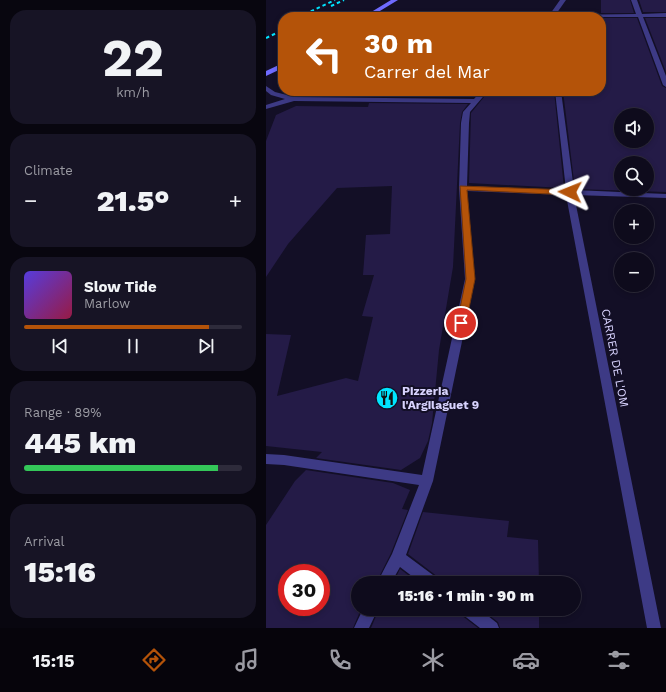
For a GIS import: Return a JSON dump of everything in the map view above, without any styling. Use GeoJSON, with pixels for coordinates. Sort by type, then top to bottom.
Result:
{"type":"FeatureCollection","features":[{"type":"Feature","properties":{"kind":"street"},"geometry":{"type":"LineString","coordinates":[[375,12],[395,0]]}},
{"type":"Feature","properties":{"kind":"street"},"geometry":{"type":"LineString","coordinates":[[555,12],[563,0]]}},
{"type":"Feature","properties":{"kind":"street"},"geometry":{"type":"LineString","coordinates":[[634,0],[666,85]]}},
{"type":"Feature","properties":{"kind":"street"},"geometry":{"type":"LineString","coordinates":[[606,16],[666,15]]}},
{"type":"Feature","properties":{"kind":"street"},"geometry":{"type":"LineString","coordinates":[[266,74],[278,68]]}},
{"type":"Feature","properties":{"kind":"street"},"geometry":{"type":"LineString","coordinates":[[266,88],[273,94],[278,95]]}},
{"type":"Feature","properties":{"kind":"street"},"geometry":{"type":"LineString","coordinates":[[281,96],[294,99]]}},
{"type":"Feature","properties":{"kind":"street"},"geometry":{"type":"LineString","coordinates":[[426,101],[427,96]]}},
{"type":"Feature","properties":{"kind":"street"},"geometry":{"type":"LineString","coordinates":[[388,576],[398,557],[427,481],[470,279],[463,188],[465,123],[467,112],[480,96]]}},
{"type":"Feature","properties":{"kind":"street","name":"CARRER DE L'OM"},"geometry":{"type":"LineString","coordinates":[[559,96],[570,192],[654,628]]}},
{"type":"Feature","properties":{"kind":"street"},"geometry":{"type":"LineString","coordinates":[[266,108],[294,99],[474,102]]}},
{"type":"Feature","properties":{"kind":"street"},"geometry":{"type":"LineString","coordinates":[[463,188],[666,196]]}},
{"type":"Feature","properties":{"kind":"street"},"geometry":{"type":"LineString","coordinates":[[266,459],[284,460],[427,481]]}},
{"type":"Feature","properties":{"kind":"street"},"geometry":{"type":"LineString","coordinates":[[398,557],[423,576]]}},
{"type":"Feature","properties":{"kind":"street"},"geometry":{"type":"LineString","coordinates":[[361,628],[367,616]]}},
{"type":"Feature","properties":{"kind":"street"},"geometry":{"type":"LineString","coordinates":[[476,616],[492,628]]}},
{"type":"Feature","properties":{"kind":"building"},"geometry":{"type":"Polygon","coordinates":[[[601,0],[630,0],[634,13],[606,13],[601,12],[601,0]]]}},
{"type":"Feature","properties":{"kind":"building"},"geometry":{"type":"Polygon","coordinates":[[[639,0],[666,0],[666,12],[643,12],[639,0]]]}},
{"type":"Feature","properties":{"kind":"building"},"geometry":{"type":"Polygon","coordinates":[[[606,18],[637,18],[662,86],[666,88],[666,192],[654,192],[654,156],[614,156],[614,190],[575,189],[564,96],[606,96],[606,18]]]}},
{"type":"Feature","properties":{"kind":"building"},"geometry":{"type":"Polygon","coordinates":[[[645,18],[666,18],[666,72],[645,18]]]}},
{"type":"Feature","properties":{"kind":"building"},"geometry":{"type":"Polygon","coordinates":[[[371,96],[474,96],[473,97],[371,96]]]}},
{"type":"Feature","properties":{"kind":"building"},"geometry":{"type":"Polygon","coordinates":[[[485,96],[555,96],[564,188],[469,183],[471,113],[485,96]]]}},
{"type":"Feature","properties":{"kind":"building"},"geometry":{"type":"Polygon","coordinates":[[[369,103],[468,104],[462,112],[460,123],[453,267],[439,350],[432,423],[428,441],[420,458],[401,470],[316,458],[322,452],[266,446],[266,334],[291,335],[277,396],[346,378],[358,381],[373,317],[362,316],[374,275],[363,275],[366,235],[390,234],[392,186],[337,188],[288,244],[266,277],[266,141],[276,115],[296,106],[368,107],[369,103]]]}},
{"type":"Feature","properties":{"kind":"building"},"geometry":{"type":"Polygon","coordinates":[[[306,470],[393,483],[410,490],[402,509],[408,510],[391,553],[380,576],[351,576],[351,616],[358,616],[353,628],[266,628],[266,525],[295,481],[306,470]]]}},
{"type":"Feature","properties":{"kind":"building"},"geometry":{"type":"Polygon","coordinates":[[[423,512],[509,521],[507,537],[538,540],[539,576],[437,576],[408,554],[423,512]]]}},
{"type":"Feature","properties":{"kind":"building"},"geometry":{"type":"Polygon","coordinates":[[[400,569],[410,576],[396,576],[400,569]]]}},
{"type":"Feature","properties":{"kind":"building"},"geometry":{"type":"Polygon","coordinates":[[[376,616],[462,616],[478,628],[371,628],[376,616]]]}},
{"type":"Feature","properties":{"kind":"building"},"geometry":{"type":"Polygon","coordinates":[[[490,616],[539,616],[539,628],[500,628],[498,622],[490,616]]]}},
{"type":"Feature","properties":{"kind":"railway"},"geometry":{"type":"LineString","coordinates":[[310,12],[335,0]]}},
{"type":"Feature","properties":{"kind":"railway"},"geometry":{"type":"LineString","coordinates":[[331,6],[344,0]]}},
{"type":"Feature","properties":{"kind":"railway"},"geometry":{"type":"LineString","coordinates":[[266,38],[278,32]]}},
{"type":"Feature","properties":{"kind":"place","name":"Pizzeria l'Argilaguet 9"},"geometry":{"type":"Point","coordinates":[387,398]}},
{"type":"Feature","properties":{"kind":"route"},"geometry":{"type":"LineString","coordinates":[[461,323],[470,279],[463,188],[570,192]]}}]}
